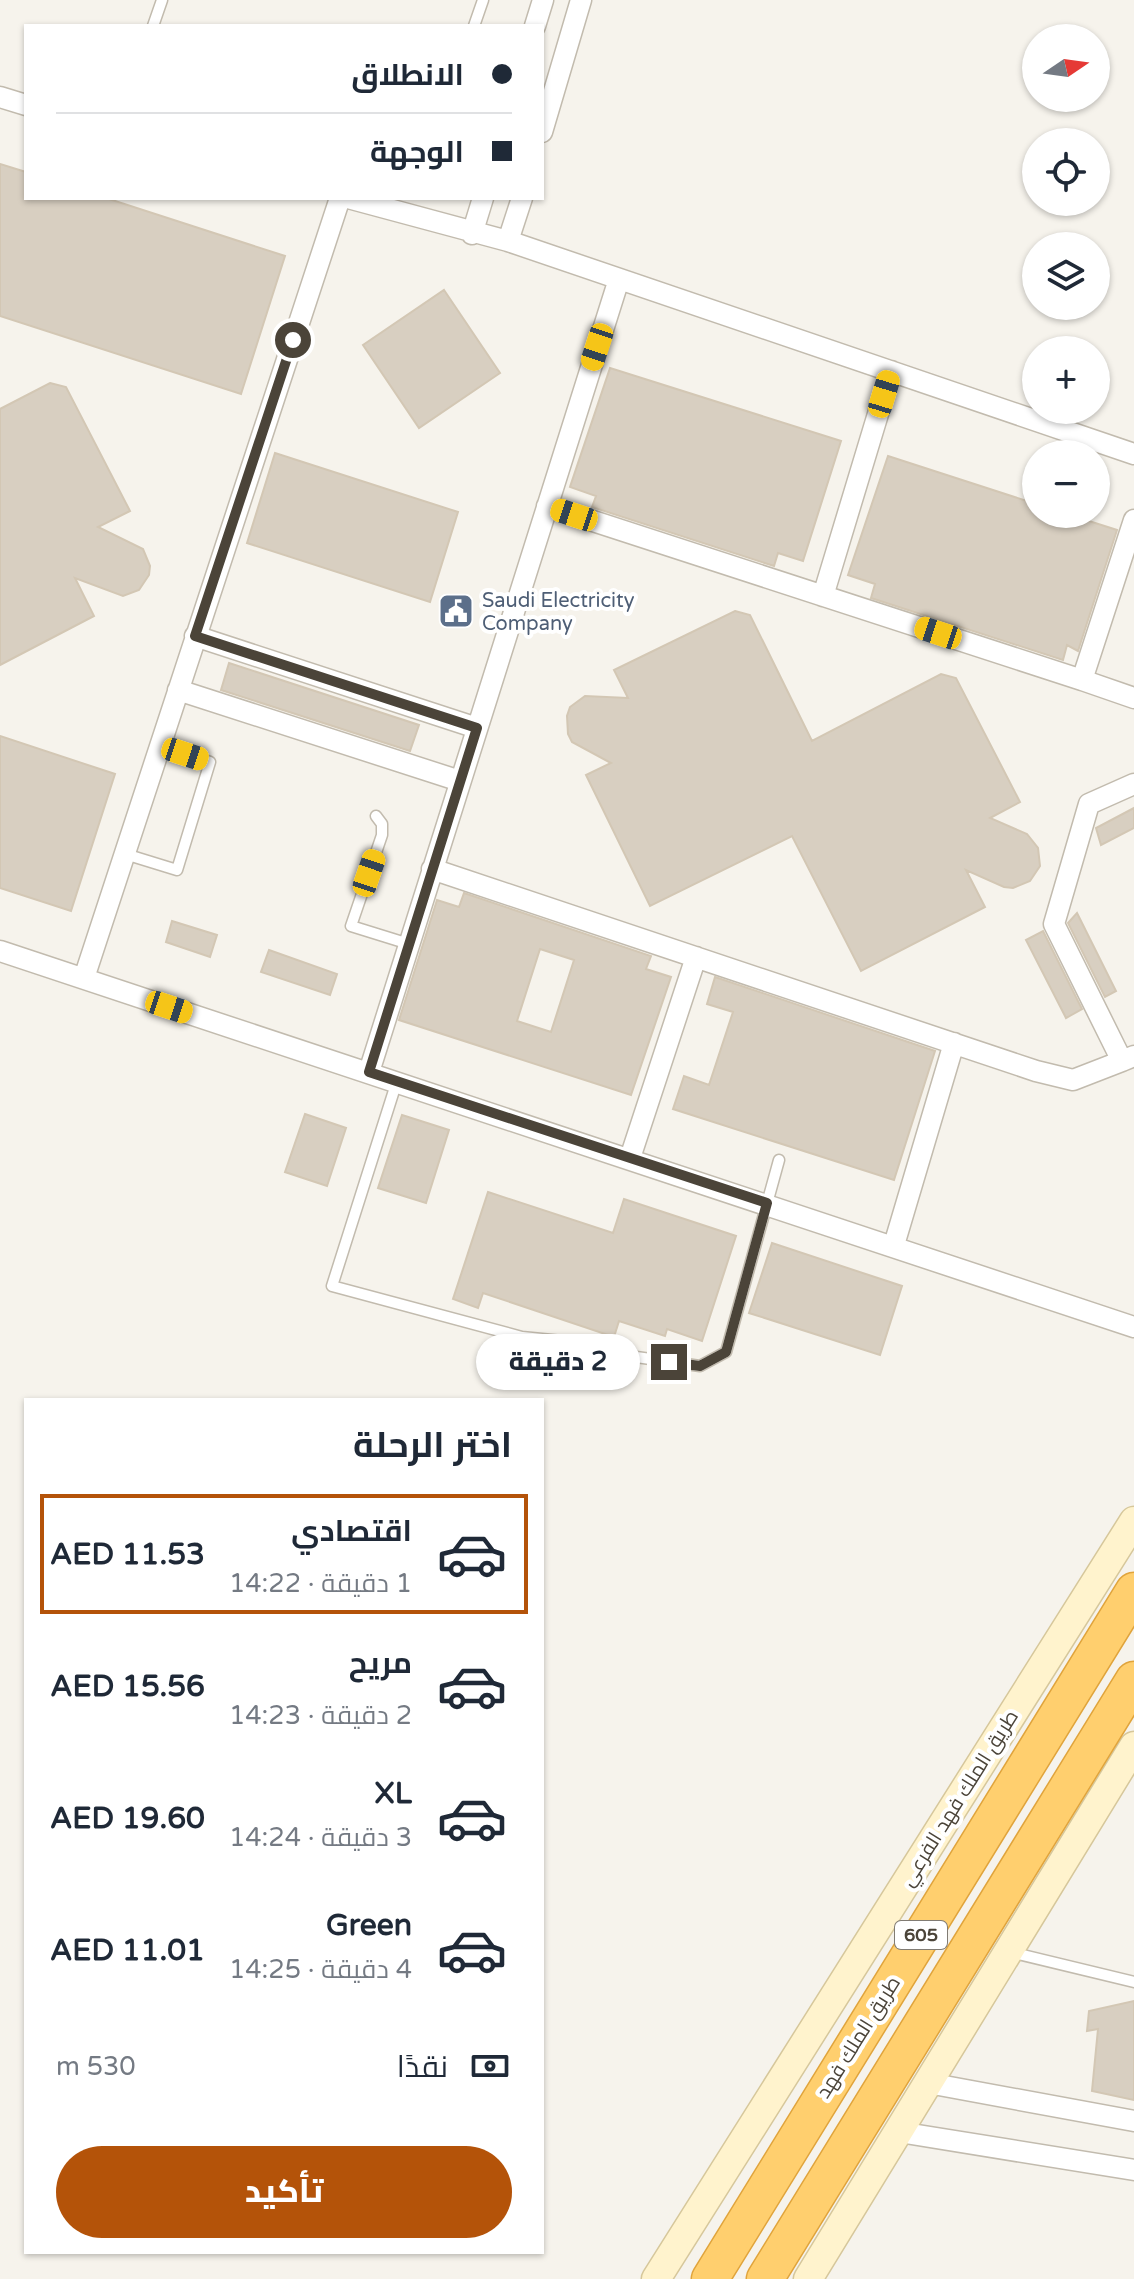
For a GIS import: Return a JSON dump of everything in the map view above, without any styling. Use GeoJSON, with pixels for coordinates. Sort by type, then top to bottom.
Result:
{"type":"FeatureCollection","features":[{"type":"Feature","properties":{"kind":"highway","name":"طريق الملك فهد"},"geometry":{"type":"LineString","coordinates":[[710,2279],[1134,1591]]}},
{"type":"Feature","properties":{"kind":"highway","name":"605"},"geometry":{"type":"LineString","coordinates":[[765,2279],[1134,1680]]}},
{"type":"Feature","properties":{"kind":"highway"},"geometry":{"type":"LineString","coordinates":[[697,2279],[822,2095]]}},
{"type":"Feature","properties":{"kind":"main road","name":"طريق الملك فهد الفرعي"},"geometry":{"type":"LineString","coordinates":[[656,2279],[1134,1521]]}},
{"type":"Feature","properties":{"kind":"main road"},"geometry":{"type":"LineString","coordinates":[[808,2279],[1134,1746]]}},
{"type":"Feature","properties":{"kind":"street"},"geometry":{"type":"LineString","coordinates":[[536,24],[543,0]]}},
{"type":"Feature","properties":{"kind":"street"},"geometry":{"type":"LineString","coordinates":[[544,125],[581,0]]}},
{"type":"Feature","properties":{"kind":"street"},"geometry":{"type":"LineString","coordinates":[[0,97],[24,104]]}},
{"type":"Feature","properties":{"kind":"street"},"geometry":{"type":"LineString","coordinates":[[84,978],[339,200]]}},
{"type":"Feature","properties":{"kind":"street"},"geometry":{"type":"LineString","coordinates":[[355,200],[472,234],[508,241],[1134,454]]}},
{"type":"Feature","properties":{"kind":"street"},"geometry":{"type":"LineString","coordinates":[[472,234],[482,200]]}},
{"type":"Feature","properties":{"kind":"street"},"geometry":{"type":"LineString","coordinates":[[508,241],[521,200]]}},
{"type":"Feature","properties":{"kind":"street"},"geometry":{"type":"LineString","coordinates":[[369,1072],[619,279]]}},
{"type":"Feature","properties":{"kind":"street"},"geometry":{"type":"LineString","coordinates":[[823,596],[891,371]]}},
{"type":"Feature","properties":{"kind":"street"},"geometry":{"type":"LineString","coordinates":[[547,506],[1134,698]]}},
{"type":"Feature","properties":{"kind":"street"},"geometry":{"type":"LineString","coordinates":[[1082,680],[1134,520]]}},
{"type":"Feature","properties":{"kind":"street"},"geometry":{"type":"LineString","coordinates":[[195,636],[477,728]]}},
{"type":"Feature","properties":{"kind":"street"},"geometry":{"type":"LineString","coordinates":[[178,690],[460,781]]}},
{"type":"Feature","properties":{"kind":"street"},"geometry":{"type":"LineString","coordinates":[[432,869],[1036,1071],[1073,1080],[1128,1059],[1054,924],[1089,804],[1134,784]]}},
{"type":"Feature","properties":{"kind":"street"},"geometry":{"type":"LineString","coordinates":[[0,951],[1134,1327]]}},
{"type":"Feature","properties":{"kind":"street"},"geometry":{"type":"LineString","coordinates":[[630,1158],[696,957]]}},
{"type":"Feature","properties":{"kind":"street"},"geometry":{"type":"LineString","coordinates":[[894,1245],[954,1043]]}},
{"type":"Feature","properties":{"kind":"street"},"geometry":{"type":"LineString","coordinates":[[928,2083],[1134,2121]]}},
{"type":"Feature","properties":{"kind":"street"},"geometry":{"type":"LineString","coordinates":[[899,2132],[1134,2170]]}},
{"type":"Feature","properties":{"kind":"lane"},"geometry":{"type":"LineString","coordinates":[[154,24],[162,0]]}},
{"type":"Feature","properties":{"kind":"lane"},"geometry":{"type":"LineString","coordinates":[[475,24],[483,0]]}},
{"type":"Feature","properties":{"kind":"lane"},"geometry":{"type":"LineString","coordinates":[[125,854],[177,870],[210,762],[160,745]]}},
{"type":"Feature","properties":{"kind":"lane"},"geometry":{"type":"LineString","coordinates":[[376,816],[382,824],[382,835],[351,926],[409,944]]}},
{"type":"Feature","properties":{"kind":"lane"},"geometry":{"type":"LineString","coordinates":[[397,1081],[332,1286],[522,1337],[572,1342],[608,1353],[700,1366],[726,1352],[779,1160]]}},
{"type":"Feature","properties":{"kind":"lane"},"geometry":{"type":"LineString","coordinates":[[1008,1952],[1134,1982]]}},
{"type":"Feature","properties":{"kind":"building"},"geometry":{"type":"Polygon","coordinates":[[[0,164],[24,171],[24,200],[112,200],[285,256],[241,394],[0,316],[0,164]]]}},
{"type":"Feature","properties":{"kind":"building"},"geometry":{"type":"Polygon","coordinates":[[[444,290],[500,373],[419,428],[363,345],[444,290]]]}},
{"type":"Feature","properties":{"kind":"building"},"geometry":{"type":"Polygon","coordinates":[[[610,368],[841,441],[803,561],[778,553],[774,566],[592,507],[596,496],[570,487],[610,368]]]}},
{"type":"Feature","properties":{"kind":"building"},"geometry":{"type":"Polygon","coordinates":[[[50,383],[66,387],[130,511],[98,527],[143,549],[150,566],[149,575],[139,590],[123,596],[75,578],[94,616],[0,665],[0,409],[50,383]]]}},
{"type":"Feature","properties":{"kind":"building"},"geometry":{"type":"Polygon","coordinates":[[[275,453],[458,512],[430,602],[247,543],[275,453]]]}},
{"type":"Feature","properties":{"kind":"building"},"geometry":{"type":"Polygon","coordinates":[[[888,456],[1022,499],[1022,528],[1117,530],[1078,651],[1067,645],[1063,660],[871,598],[875,584],[848,575],[888,456]]]}},
{"type":"Feature","properties":{"kind":"building"},"geometry":{"type":"Polygon","coordinates":[[[735,611],[750,615],[812,741],[941,674],[956,678],[1020,802],[990,818],[1027,834],[1038,848],[1040,866],[1030,881],[1013,888],[1004,887],[966,870],[985,907],[861,971],[792,836],[650,906],[586,775],[611,763],[572,742],[568,734],[567,716],[570,707],[585,696],[628,698],[614,670],[735,611]]]}},
{"type":"Feature","properties":{"kind":"building"},"geometry":{"type":"Polygon","coordinates":[[[229,663],[419,725],[410,751],[221,690],[229,663]]]}},
{"type":"Feature","properties":{"kind":"building"},"geometry":{"type":"Polygon","coordinates":[[[0,736],[115,774],[71,911],[0,888],[0,736]]]}},
{"type":"Feature","properties":{"kind":"building"},"geometry":{"type":"Polygon","coordinates":[[[1134,808],[1134,828],[1101,845],[1096,828],[1134,808]]]}},
{"type":"Feature","properties":{"kind":"building"},"geometry":{"type":"Polygon","coordinates":[[[464,893],[651,956],[646,969],[671,977],[631,1095],[399,1020],[437,900],[459,907],[464,893]],[[540,949],[517,1021],[551,1032],[574,960],[540,949]]]}},
{"type":"Feature","properties":{"kind":"building"},"geometry":{"type":"Polygon","coordinates":[[[1077,913],[1116,991],[1105,997],[1068,923],[1077,913]]]}},
{"type":"Feature","properties":{"kind":"building"},"geometry":{"type":"Polygon","coordinates":[[[172,921],[217,935],[210,957],[166,942],[172,921]]]}},
{"type":"Feature","properties":{"kind":"building"},"geometry":{"type":"Polygon","coordinates":[[[1043,931],[1082,1009],[1066,1018],[1026,940],[1043,931]]]}},
{"type":"Feature","properties":{"kind":"building"},"geometry":{"type":"Polygon","coordinates":[[[269,950],[337,974],[330,995],[261,972],[269,950]]]}},
{"type":"Feature","properties":{"kind":"building"},"geometry":{"type":"Polygon","coordinates":[[[715,977],[935,1051],[894,1180],[673,1109],[684,1076],[709,1085],[733,1012],[707,1004],[715,977]]]}},
{"type":"Feature","properties":{"kind":"building"},"geometry":{"type":"Polygon","coordinates":[[[305,1114],[346,1128],[327,1186],[285,1172],[305,1114]]]}},
{"type":"Feature","properties":{"kind":"building"},"geometry":{"type":"Polygon","coordinates":[[[402,1115],[449,1130],[426,1203],[378,1188],[402,1115]]]}},
{"type":"Feature","properties":{"kind":"building"},"geometry":{"type":"Polygon","coordinates":[[[488,1192],[613,1233],[624,1199],[736,1236],[702,1341],[667,1329],[665,1336],[619,1321],[614,1337],[483,1293],[478,1308],[453,1299],[488,1192]]]}},
{"type":"Feature","properties":{"kind":"building"},"geometry":{"type":"Polygon","coordinates":[[[772,1243],[902,1286],[880,1355],[749,1313],[772,1243]]]}},
{"type":"Feature","properties":{"kind":"building"},"geometry":{"type":"Polygon","coordinates":[[[1134,2001],[1134,2100],[1092,2091],[1098,2029],[1087,2031],[1089,2011],[1134,2001]]]}},
{"type":"Feature","properties":{"kind":"place","name":"Saudi Electricity Company"},"geometry":{"type":"Point","coordinates":[456,611]}},
{"type":"Feature","properties":{"kind":"route"},"geometry":{"type":"LineString","coordinates":[[293,340],[195,636],[477,728],[369,1072],[767,1203],[726,1352],[700,1366],[669,1362]]}}]}
